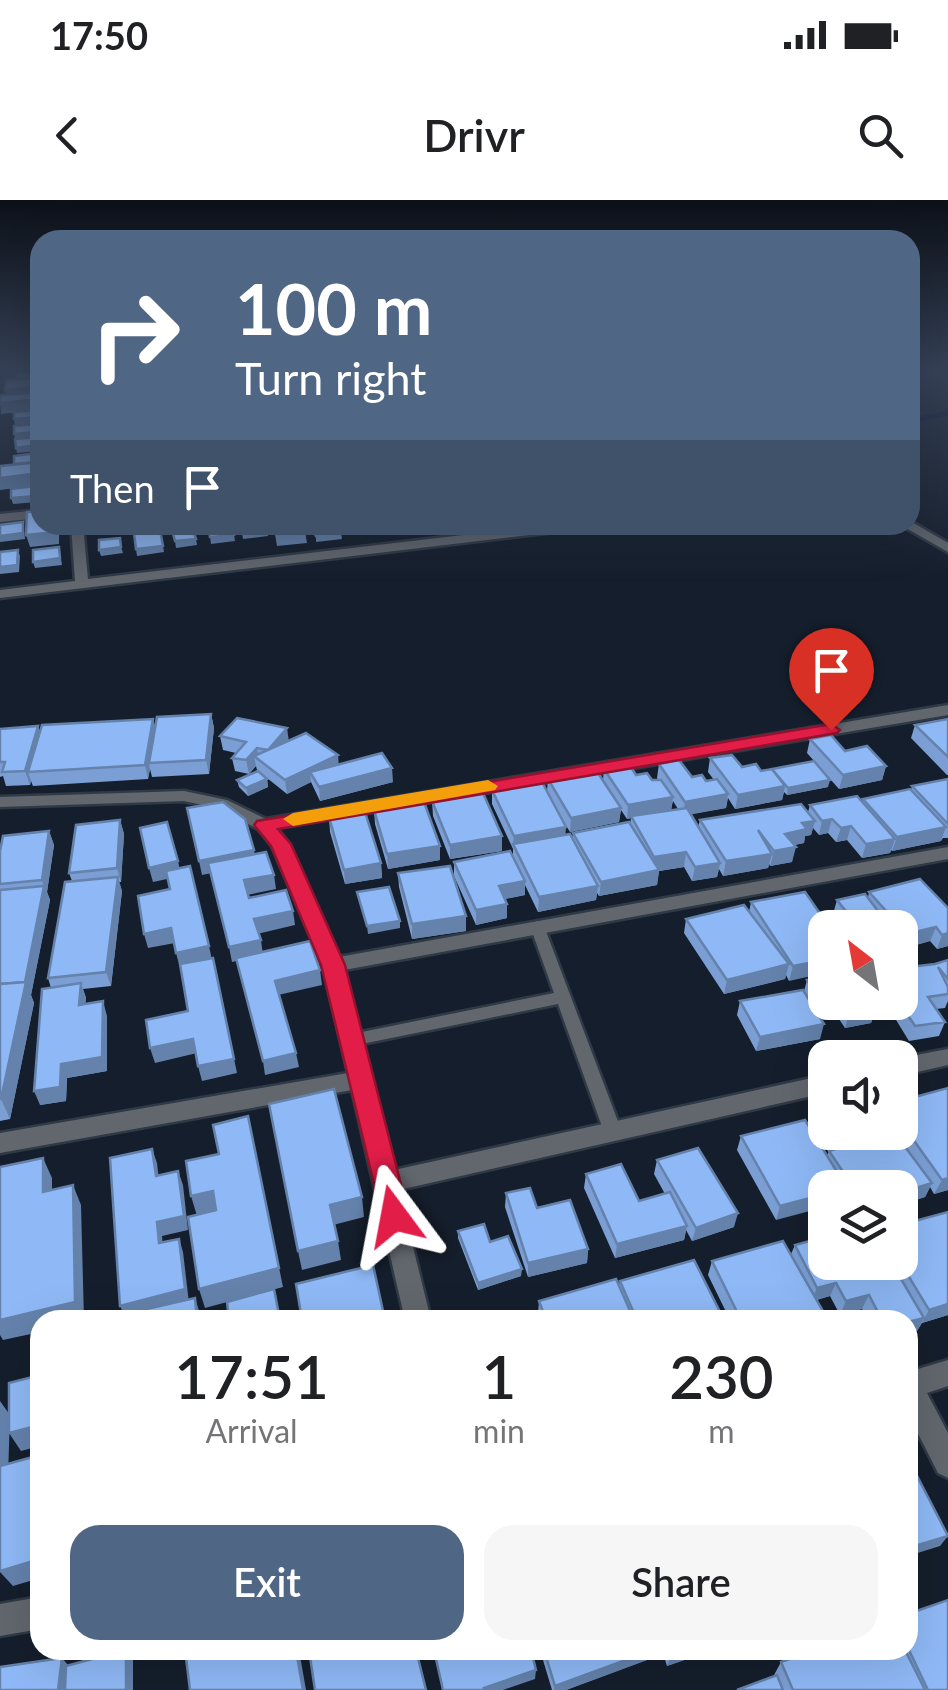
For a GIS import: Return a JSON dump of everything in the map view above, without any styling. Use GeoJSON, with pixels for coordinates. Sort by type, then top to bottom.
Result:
{"type":"FeatureCollection","features":[{"type":"Feature","properties":{"kind":"street"},"geometry":{"type":"LineString","coordinates":[[0,518],[30,515]]}},
{"type":"Feature","properties":{"kind":"street"},"geometry":{"type":"LineString","coordinates":[[920,531],[948,548]]}},
{"type":"Feature","properties":{"kind":"street"},"geometry":{"type":"LineString","coordinates":[[78,535],[82,585]]}},
{"type":"Feature","properties":{"kind":"street"},"geometry":{"type":"LineString","coordinates":[[0,594],[496,535]]}},
{"type":"Feature","properties":{"kind":"street"},"geometry":{"type":"LineString","coordinates":[[264,825],[948,710]]}},
{"type":"Feature","properties":{"kind":"street"},"geometry":{"type":"LineString","coordinates":[[0,802],[184,796],[222,804],[264,825],[280,844],[333,965],[416,1310]]}},
{"type":"Feature","properties":{"kind":"street"},"geometry":{"type":"LineString","coordinates":[[333,965],[948,853]]}},
{"type":"Feature","properties":{"kind":"street"},"geometry":{"type":"LineString","coordinates":[[918,1064],[948,1057]]}},
{"type":"Feature","properties":{"kind":"street"},"geometry":{"type":"LineString","coordinates":[[0,1143],[359,1080]]}},
{"type":"Feature","properties":{"kind":"street"},"geometry":{"type":"LineString","coordinates":[[387,1182],[808,1088]]}},
{"type":"Feature","properties":{"kind":"street"},"geometry":{"type":"LineString","coordinates":[[918,1383],[948,1373]]}},
{"type":"Feature","properties":{"kind":"street"},"geometry":{"type":"LineString","coordinates":[[918,1405],[948,1463]]}},
{"type":"Feature","properties":{"kind":"street"},"geometry":{"type":"LineString","coordinates":[[0,1620],[30,1615]]}},
{"type":"Feature","properties":{"kind":"lane"},"geometry":{"type":"LineString","coordinates":[[537,926],[560,998],[612,1132]]}},
{"type":"Feature","properties":{"kind":"lane"},"geometry":{"type":"LineString","coordinates":[[352,1040],[560,998]]}},
{"type":"Feature","properties":{"kind":"building"},"geometry":{"type":"Polygon","coordinates":[[[15,440],[30,440],[30,446],[16,448],[15,440]]]}},
{"type":"Feature","properties":{"kind":"building"},"geometry":{"type":"Polygon","coordinates":[[[30,454],[30,463],[14,464],[14,456],[30,454]]]}},
{"type":"Feature","properties":{"kind":"building"},"geometry":{"type":"Polygon","coordinates":[[[30,463],[30,474],[0,478],[0,466],[30,463]]]}},
{"type":"Feature","properties":{"kind":"building"},"geometry":{"type":"Polygon","coordinates":[[[30,487],[30,496],[11,498],[11,489],[30,487]]]}},
{"type":"Feature","properties":{"kind":"building"},"geometry":{"type":"Polygon","coordinates":[[[30,512],[30,535],[26,535],[30,512]]]}},
{"type":"Feature","properties":{"kind":"building"},"geometry":{"type":"Polygon","coordinates":[[[23,522],[23,533],[0,536],[0,525],[23,522]]]}},
{"type":"Feature","properties":{"kind":"building"},"geometry":{"type":"Polygon","coordinates":[[[134,535],[161,535],[163,546],[136,549],[134,535]]]}},
{"type":"Feature","properties":{"kind":"building"},"geometry":{"type":"Polygon","coordinates":[[[173,535],[195,535],[196,539],[175,541],[173,535]]]}},
{"type":"Feature","properties":{"kind":"building"},"geometry":{"type":"Polygon","coordinates":[[[120,538],[121,547],[99,550],[99,540],[120,538]]]}},
{"type":"Feature","properties":{"kind":"building"},"geometry":{"type":"Polygon","coordinates":[[[59,547],[60,558],[33,562],[33,550],[59,547]]]}},
{"type":"Feature","properties":{"kind":"building"},"geometry":{"type":"Polygon","coordinates":[[[18,550],[17,565],[0,567],[0,552],[18,550]]]}},
{"type":"Feature","properties":{"kind":"building"},"geometry":{"type":"Polygon","coordinates":[[[211,714],[206,760],[149,763],[157,717],[211,714]]]}},
{"type":"Feature","properties":{"kind":"building"},"geometry":{"type":"Polygon","coordinates":[[[237,718],[287,728],[268,750],[257,748],[246,760],[232,758],[246,742],[220,736],[237,718]]]}},
{"type":"Feature","properties":{"kind":"building"},"geometry":{"type":"Polygon","coordinates":[[[153,719],[145,765],[28,772],[42,725],[153,719]]]}},
{"type":"Feature","properties":{"kind":"building"},"geometry":{"type":"Polygon","coordinates":[[[948,719],[948,757],[915,725],[948,719]]]}},
{"type":"Feature","properties":{"kind":"building"},"geometry":{"type":"Polygon","coordinates":[[[38,726],[25,771],[2,772],[5,762],[0,762],[0,729],[38,726]]]}},
{"type":"Feature","properties":{"kind":"building"},"geometry":{"type":"Polygon","coordinates":[[[306,733],[338,755],[285,780],[254,756],[306,733]]]}},
{"type":"Feature","properties":{"kind":"building"},"geometry":{"type":"Polygon","coordinates":[[[831,735],[845,751],[867,746],[886,766],[843,775],[810,739],[831,735]]]}},
{"type":"Feature","properties":{"kind":"building"},"geometry":{"type":"Polygon","coordinates":[[[382,753],[392,768],[319,787],[310,772],[382,753]]]}},
{"type":"Feature","properties":{"kind":"building"},"geometry":{"type":"Polygon","coordinates":[[[732,755],[742,767],[756,764],[761,771],[772,769],[785,786],[738,795],[710,758],[732,755]]]}},
{"type":"Feature","properties":{"kind":"building"},"geometry":{"type":"Polygon","coordinates":[[[679,760],[692,777],[717,779],[728,794],[685,802],[659,764],[679,760]]]}},
{"type":"Feature","properties":{"kind":"building"},"geometry":{"type":"Polygon","coordinates":[[[814,761],[830,780],[788,788],[772,769],[814,761]]]}},
{"type":"Feature","properties":{"kind":"building"},"geometry":{"type":"Polygon","coordinates":[[[629,764],[636,775],[647,773],[652,780],[661,780],[673,797],[628,805],[604,769],[629,764]]]}},
{"type":"Feature","properties":{"kind":"building"},"geometry":{"type":"Polygon","coordinates":[[[596,770],[621,808],[571,818],[548,779],[596,770]]]}},
{"type":"Feature","properties":{"kind":"building"},"geometry":{"type":"Polygon","coordinates":[[[258,771],[267,779],[246,788],[237,780],[258,771]]]}},
{"type":"Feature","properties":{"kind":"building"},"geometry":{"type":"Polygon","coordinates":[[[948,779],[948,824],[912,786],[948,779]]]}},
{"type":"Feature","properties":{"kind":"building"},"geometry":{"type":"Polygon","coordinates":[[[542,782],[566,827],[514,836],[492,790],[542,782]]]}},
{"type":"Feature","properties":{"kind":"building"},"geometry":{"type":"Polygon","coordinates":[[[910,789],[946,827],[897,837],[863,799],[910,789]]]}},
{"type":"Feature","properties":{"kind":"building"},"geometry":{"type":"Polygon","coordinates":[[[483,793],[502,836],[450,845],[432,801],[483,793]]]}},
{"type":"Feature","properties":{"kind":"building"},"geometry":{"type":"Polygon","coordinates":[[[857,796],[895,839],[866,844],[851,826],[841,828],[832,819],[822,821],[810,805],[857,796]]]}},
{"type":"Feature","properties":{"kind":"building"},"geometry":{"type":"Polygon","coordinates":[[[223,802],[245,819],[254,850],[199,861],[187,808],[223,802]]]}},
{"type":"Feature","properties":{"kind":"building"},"geometry":{"type":"Polygon","coordinates":[[[424,802],[440,846],[387,854],[374,810],[424,802]]]}},
{"type":"Feature","properties":{"kind":"building"},"geometry":{"type":"Polygon","coordinates":[[[801,804],[815,821],[802,823],[807,829],[785,834],[796,847],[774,851],[758,830],[772,854],[726,861],[700,820],[801,804]]]}},
{"type":"Feature","properties":{"kind":"building"},"geometry":{"type":"Polygon","coordinates":[[[687,808],[720,863],[695,867],[686,852],[654,857],[631,816],[687,808]]]}},
{"type":"Feature","properties":{"kind":"building"},"geometry":{"type":"Polygon","coordinates":[[[365,812],[381,863],[344,870],[329,817],[365,812]]]}},
{"type":"Feature","properties":{"kind":"building"},"geometry":{"type":"Polygon","coordinates":[[[120,820],[117,868],[69,873],[76,825],[120,820]]]}},
{"type":"Feature","properties":{"kind":"building"},"geometry":{"type":"Polygon","coordinates":[[[167,822],[178,861],[149,868],[140,828],[167,822]]]}},
{"type":"Feature","properties":{"kind":"building"},"geometry":{"type":"Polygon","coordinates":[[[629,822],[659,870],[601,882],[573,833],[629,822]]]}},
{"type":"Feature","properties":{"kind":"building"},"geometry":{"type":"Polygon","coordinates":[[[49,831],[42,880],[0,884],[3,836],[49,831]]]}},
{"type":"Feature","properties":{"kind":"building"},"geometry":{"type":"Polygon","coordinates":[[[570,834],[598,886],[539,897],[513,844],[570,834]]]}},
{"type":"Feature","properties":{"kind":"building"},"geometry":{"type":"Polygon","coordinates":[[[510,851],[525,881],[499,886],[507,904],[476,910],[454,862],[510,851]]]}},
{"type":"Feature","properties":{"kind":"building"},"geometry":{"type":"Polygon","coordinates":[[[266,852],[274,875],[244,880],[249,898],[286,890],[293,911],[254,919],[261,940],[229,947],[208,863],[266,852]]]}},
{"type":"Feature","properties":{"kind":"building"},"geometry":{"type":"Polygon","coordinates":[[[190,866],[209,946],[176,953],[171,928],[144,934],[138,896],[170,889],[166,871],[190,866]]]}},
{"type":"Feature","properties":{"kind":"building"},"geometry":{"type":"Polygon","coordinates":[[[450,866],[466,916],[412,924],[398,873],[450,866]]]}},
{"type":"Feature","properties":{"kind":"building"},"geometry":{"type":"Polygon","coordinates":[[[118,877],[106,972],[48,978],[65,882],[118,877]]]}},
{"type":"Feature","properties":{"kind":"building"},"geometry":{"type":"Polygon","coordinates":[[[920,879],[948,908],[948,933],[942,935],[936,927],[918,931],[918,910],[885,910],[869,892],[920,879]]]}},
{"type":"Feature","properties":{"kind":"building"},"geometry":{"type":"Polygon","coordinates":[[[44,886],[25,982],[0,984],[0,890],[44,886]]]}},
{"type":"Feature","properties":{"kind":"building"},"geometry":{"type":"Polygon","coordinates":[[[389,887],[400,921],[367,926],[357,892],[389,887]]]}},
{"type":"Feature","properties":{"kind":"building"},"geometry":{"type":"Polygon","coordinates":[[[805,892],[818,910],[808,910],[808,963],[793,966],[751,902],[805,892]]]}},
{"type":"Feature","properties":{"kind":"building"},"geometry":{"type":"Polygon","coordinates":[[[865,894],[877,910],[845,910],[837,900],[865,894]]]}},
{"type":"Feature","properties":{"kind":"building"},"geometry":{"type":"Polygon","coordinates":[[[744,905],[789,964],[727,980],[686,919],[744,905]]]}},
{"type":"Feature","properties":{"kind":"building"},"geometry":{"type":"Polygon","coordinates":[[[310,941],[320,970],[275,981],[296,1053],[263,1061],[236,958],[310,941]]]}},
{"type":"Feature","properties":{"kind":"building"},"geometry":{"type":"Polygon","coordinates":[[[213,958],[234,1059],[198,1066],[193,1039],[150,1048],[146,1020],[188,1011],[180,964],[213,958]]]}},
{"type":"Feature","properties":{"kind":"building"},"geometry":{"type":"Polygon","coordinates":[[[948,960],[948,979],[938,967],[948,994],[928,997],[945,1022],[915,1026],[911,1020],[918,1020],[918,966],[948,960]]]}},
{"type":"Feature","properties":{"kind":"building"},"geometry":{"type":"Polygon","coordinates":[[[26,982],[1,1099],[0,1099],[0,984],[26,982]]]}},
{"type":"Feature","properties":{"kind":"building"},"geometry":{"type":"Polygon","coordinates":[[[81,983],[79,1005],[103,1001],[102,1057],[61,1064],[60,1087],[34,1091],[42,989],[81,983]]]}},
{"type":"Feature","properties":{"kind":"building"},"geometry":{"type":"Polygon","coordinates":[[[803,990],[808,998],[808,1020],[822,1020],[824,1024],[760,1037],[740,1001],[803,990]]]}},
{"type":"Feature","properties":{"kind":"building"},"geometry":{"type":"Polygon","coordinates":[[[948,1088],[948,1178],[942,1180],[918,1146],[918,1096],[948,1088]]]}},
{"type":"Feature","properties":{"kind":"building"},"geometry":{"type":"Polygon","coordinates":[[[334,1089],[362,1197],[330,1205],[338,1241],[298,1251],[269,1104],[334,1089]]]}},
{"type":"Feature","properties":{"kind":"building"},"geometry":{"type":"Polygon","coordinates":[[[248,1116],[279,1268],[199,1289],[188,1217],[216,1210],[213,1191],[191,1196],[186,1161],[219,1154],[213,1125],[248,1116]]]}},
{"type":"Feature","properties":{"kind":"building"},"geometry":{"type":"Polygon","coordinates":[[[805,1120],[808,1150],[824,1150],[836,1170],[808,1170],[808,1199],[780,1206],[741,1136],[805,1120]]]}},
{"type":"Feature","properties":{"kind":"building"},"geometry":{"type":"Polygon","coordinates":[[[698,1148],[738,1213],[696,1228],[657,1160],[698,1148]]]}},
{"type":"Feature","properties":{"kind":"building"},"geometry":{"type":"Polygon","coordinates":[[[152,1149],[156,1176],[178,1171],[184,1216],[157,1222],[159,1243],[179,1239],[185,1289],[120,1306],[110,1158],[152,1149]]]}},
{"type":"Feature","properties":{"kind":"building"},"geometry":{"type":"Polygon","coordinates":[[[907,1150],[932,1183],[918,1187],[918,1170],[842,1170],[829,1151],[907,1150]]]}},
{"type":"Feature","properties":{"kind":"building"},"geometry":{"type":"Polygon","coordinates":[[[43,1158],[43,1192],[73,1185],[75,1302],[0,1320],[0,1167],[43,1158]]]}},
{"type":"Feature","properties":{"kind":"building"},"geometry":{"type":"Polygon","coordinates":[[[621,1164],[639,1201],[670,1192],[687,1226],[617,1244],[586,1174],[621,1164]]]}},
{"type":"Feature","properties":{"kind":"building"},"geometry":{"type":"Polygon","coordinates":[[[530,1188],[537,1208],[570,1200],[588,1249],[528,1263],[506,1193],[530,1188]]]}},
{"type":"Feature","properties":{"kind":"building"},"geometry":{"type":"Polygon","coordinates":[[[948,1212],[948,1304],[929,1310],[911,1280],[918,1280],[918,1220],[948,1212]]]}},
{"type":"Feature","properties":{"kind":"building"},"geometry":{"type":"Polygon","coordinates":[[[484,1224],[490,1242],[508,1236],[522,1269],[478,1283],[458,1231],[484,1224]]]}},
{"type":"Feature","properties":{"kind":"building"},"geometry":{"type":"Polygon","coordinates":[[[783,1241],[822,1310],[736,1310],[712,1261],[783,1241]]]}},
{"type":"Feature","properties":{"kind":"building"},"geometry":{"type":"Polygon","coordinates":[[[808,1242],[808,1270],[795,1245],[808,1242]]]}},
{"type":"Feature","properties":{"kind":"building"},"geometry":{"type":"Polygon","coordinates":[[[694,1260],[719,1310],[633,1310],[620,1281],[694,1260]]]}},
{"type":"Feature","properties":{"kind":"building"},"geometry":{"type":"Polygon","coordinates":[[[373,1265],[383,1310],[300,1310],[296,1284],[373,1265]]]}},
{"type":"Feature","properties":{"kind":"building"},"geometry":{"type":"Polygon","coordinates":[[[616,1279],[630,1310],[542,1310],[539,1301],[616,1279]]]}},
{"type":"Feature","properties":{"kind":"building"},"geometry":{"type":"Polygon","coordinates":[[[813,1280],[902,1280],[924,1318],[918,1320],[918,1310],[877,1310],[869,1295],[846,1301],[836,1283],[817,1288],[813,1280]]]}},
{"type":"Feature","properties":{"kind":"building"},"geometry":{"type":"Polygon","coordinates":[[[274,1289],[278,1310],[228,1310],[227,1302],[274,1289]]]}},
{"type":"Feature","properties":{"kind":"building"},"geometry":{"type":"Polygon","coordinates":[[[195,1298],[196,1310],[142,1310],[195,1298]]]}},
{"type":"Feature","properties":{"kind":"building"},"geometry":{"type":"Polygon","coordinates":[[[30,1378],[30,1428],[9,1433],[9,1383],[30,1378]]]}},
{"type":"Feature","properties":{"kind":"building"},"geometry":{"type":"Polygon","coordinates":[[[30,1458],[30,1562],[0,1571],[0,1466],[30,1458]]]}},
{"type":"Feature","properties":{"kind":"building"},"geometry":{"type":"Polygon","coordinates":[[[918,1478],[948,1536],[918,1545],[918,1478]]]}},
{"type":"Feature","properties":{"kind":"building"},"geometry":{"type":"Polygon","coordinates":[[[948,1600],[948,1690],[928,1690],[914,1660],[918,1660],[918,1610],[948,1600]]]}},
{"type":"Feature","properties":{"kind":"building"},"geometry":{"type":"Polygon","coordinates":[[[62,1660],[58,1690],[0,1690],[0,1667],[62,1660]]]}},
{"type":"Feature","properties":{"kind":"building"},"geometry":{"type":"Polygon","coordinates":[[[88,1660],[126,1660],[126,1690],[65,1690],[66,1666],[88,1660]]]}},
{"type":"Feature","properties":{"kind":"building"},"geometry":{"type":"Polygon","coordinates":[[[186,1660],[298,1660],[303,1690],[190,1690],[186,1660]]]}},
{"type":"Feature","properties":{"kind":"building"},"geometry":{"type":"Polygon","coordinates":[[[310,1660],[418,1660],[426,1690],[315,1690],[310,1660]]]}},
{"type":"Feature","properties":{"kind":"building"},"geometry":{"type":"Polygon","coordinates":[[[436,1660],[534,1660],[536,1670],[485,1690],[443,1690],[436,1660]]]}},
{"type":"Feature","properties":{"kind":"building"},"geometry":{"type":"Polygon","coordinates":[[[547,1660],[626,1660],[555,1686],[547,1660]]]}},
{"type":"Feature","properties":{"kind":"building"},"geometry":{"type":"Polygon","coordinates":[[[910,1660],[925,1690],[793,1690],[781,1662],[910,1660]]]}},
{"type":"Feature","properties":{"kind":"building"},"geometry":{"type":"Polygon","coordinates":[[[777,1675],[783,1690],[737,1690],[777,1675]]]}},
{"type":"Feature","properties":{"kind":"slow traffic"},"geometry":{"type":"LineString","coordinates":[[293,819],[488,786]]}},
{"type":"Feature","properties":{"kind":"route"},"geometry":{"type":"LineString","coordinates":[[394,1216],[333,965],[280,844],[264,825],[831,730]]}}]}
